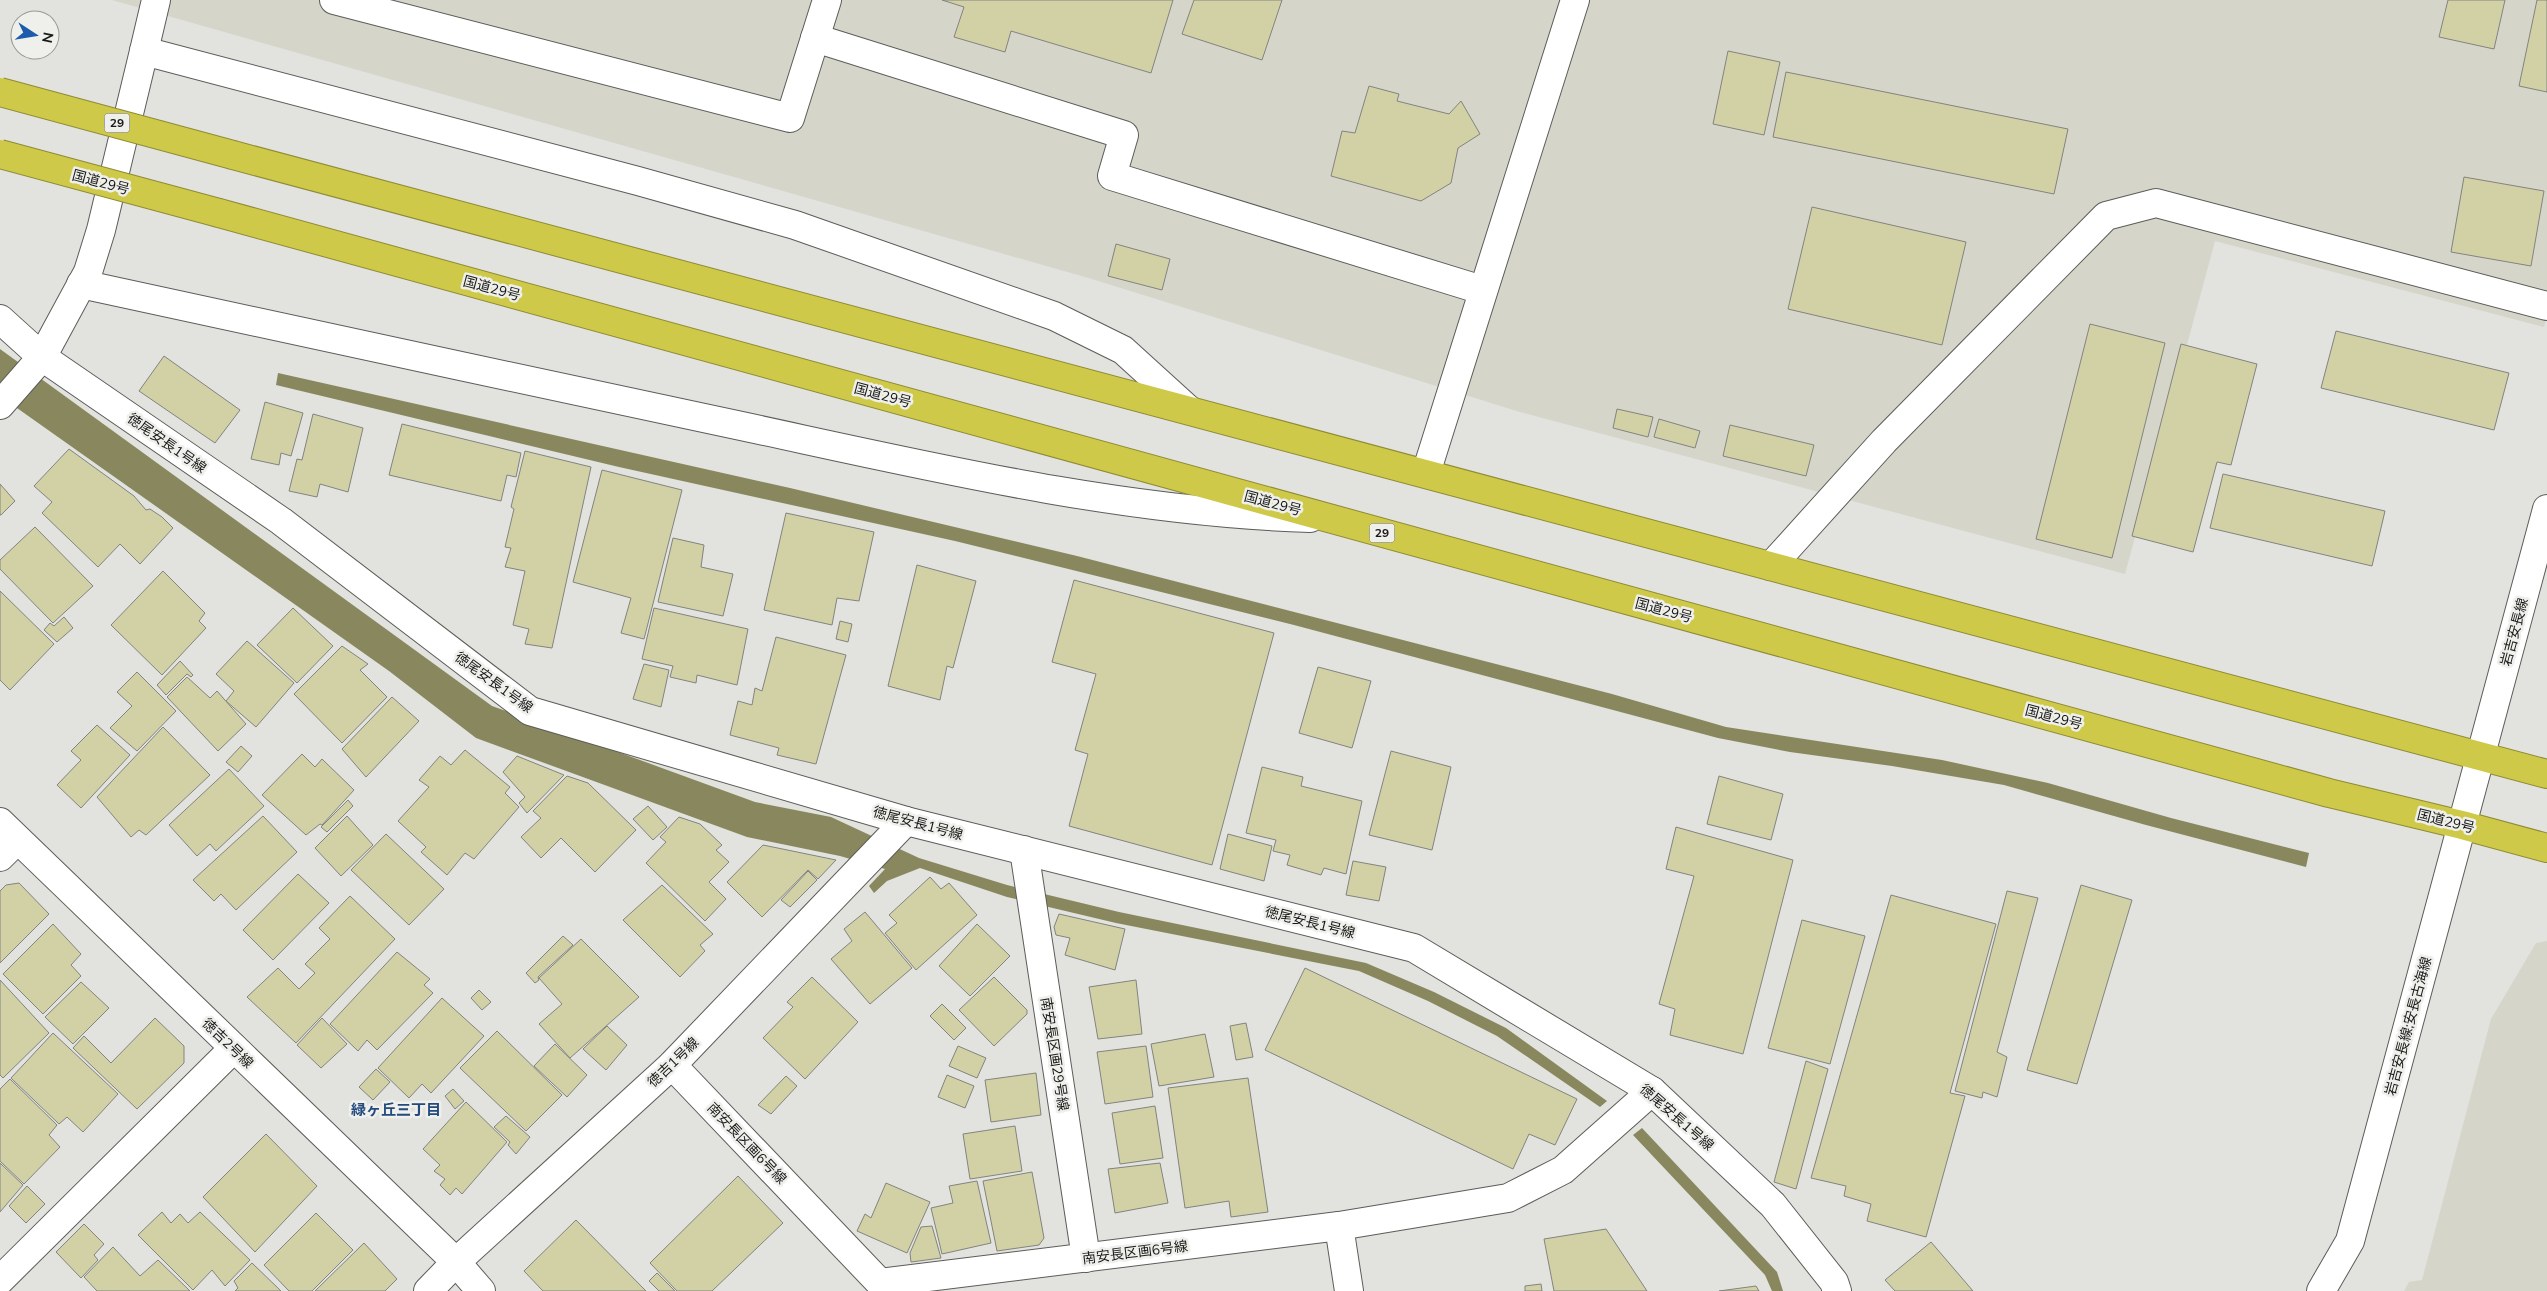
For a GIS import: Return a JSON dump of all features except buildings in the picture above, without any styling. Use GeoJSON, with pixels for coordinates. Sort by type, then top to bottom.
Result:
{"type":"FeatureCollection","features":[{"type":"Feature","properties":{"kind":"highway","name":"29"},"geometry":{"type":"LineString","coordinates":[[0,92],[2547,774]]}},
{"type":"Feature","properties":{"kind":"highway","name":"国道29号"},"geometry":{"type":"LineString","coordinates":[[0,154],[2329,793],[2462,825],[2547,848]]}},
{"type":"Feature","properties":{"kind":"street"},"geometry":{"type":"LineString","coordinates":[[0,405],[38,362],[88,272],[101,230],[156,0]]}},
{"type":"Feature","properties":{"kind":"street"},"geometry":{"type":"LineString","coordinates":[[334,0],[790,118],[827,0]]}},
{"type":"Feature","properties":{"kind":"street"},"geometry":{"type":"LineString","coordinates":[[1426,473],[1482,290],[1575,0]]}},
{"type":"Feature","properties":{"kind":"street"},"geometry":{"type":"LineString","coordinates":[[815,38],[1124,135],[1112,176],[1482,290]]}},
{"type":"Feature","properties":{"kind":"street"},"geometry":{"type":"LineString","coordinates":[[144,51],[657,186],[795,225],[880,254],[1054,316],[1089,331],[1123,350],[1189,410]]}},
{"type":"Feature","properties":{"kind":"street"},"geometry":{"type":"LineString","coordinates":[[1771,566],[1884,441],[2106,216],[2156,203],[2547,306]]}},
{"type":"Feature","properties":{"kind":"street"},"geometry":{"type":"LineString","coordinates":[[81,284],[843,448],[1038,487],[1186,510],[1251,516],[1332,519]]}},
{"type":"Feature","properties":{"kind":"street","name":"徳尾安長1号線"},"geometry":{"type":"LineString","coordinates":[[0,319],[38,362],[280,521],[530,710],[906,821],[1414,948],[1652,1091],[1774,1205],[1834,1282],[1837,1291]]}},
{"type":"Feature","properties":{"kind":"street","name":"岩吉安長線"},"geometry":{"type":"LineString","coordinates":[[2481,756],[2547,509]]}},
{"type":"Feature","properties":{"kind":"street","name":"岩吉安長線;安長古海線"},"geometry":{"type":"LineString","coordinates":[[2321,1291],[2350,1241],[2481,756]]}},
{"type":"Feature","properties":{"kind":"street","name":"徳吉1号線"},"geometry":{"type":"LineString","coordinates":[[428,1291],[456,1262],[672,1065],[906,821]]}},
{"type":"Feature","properties":{"kind":"street","name":"徳吉2号線"},"geometry":{"type":"LineString","coordinates":[[6,840],[234,1048],[456,1262],[481,1291]]}},
{"type":"Feature","properties":{"kind":"street","name":"南安長区画29号線"},"geometry":{"type":"LineString","coordinates":[[1024,850],[1086,1258]]}},
{"type":"Feature","properties":{"kind":"street"},"geometry":{"type":"LineString","coordinates":[[0,1280],[234,1048]]}},
{"type":"Feature","properties":{"kind":"street","name":"南安長区画6号線"},"geometry":{"type":"LineString","coordinates":[[672,1065],[880,1283],[1339,1226],[1508,1198],[1563,1170],[1652,1091]]}},
{"type":"Feature","properties":{"kind":"street"},"geometry":{"type":"LineString","coordinates":[[1339,1226],[1349,1291]]}},
{"type":"Feature","properties":{"kind":"shaded area"},"geometry":{"type":"Polygon","coordinates":[[[112,0],[2547,0],[2547,315],[2544,327],[2215,241],[2125,574],[1520,412],[1092,279],[112,0]]]}},
{"type":"Feature","properties":{"kind":"shaded area"},"geometry":{"type":"Polygon","coordinates":[[[0,349],[492,706],[755,802],[831,817],[919,858],[1007,885],[1119,912],[1366,963],[1434,992],[1506,1028],[1607,1101],[1600,1107],[1497,1036],[1428,1001],[1359,971],[1116,923],[1007,897],[920,868],[887,881],[874,893],[869,886],[885,869],[840,856],[747,837],[476,738],[389,671],[0,396],[0,349]]]}},
{"type":"Feature","properties":{"kind":"shaded area"},"geometry":{"type":"Polygon","coordinates":[[[278,373],[790,488],[1077,556],[1612,694],[1726,727],[1942,760],[2048,783],[2171,818],[2309,853],[2306,867],[2004,785],[1892,766],[1790,752],[1718,738],[1294,625],[955,541],[619,467],[276,385],[278,373]]]}},
{"type":"Feature","properties":{"kind":"shaded area"},"geometry":{"type":"Polygon","coordinates":[[[2547,941],[2547,1291],[2404,1291],[2409,1282],[2422,1280],[2491,1019],[2536,943],[2547,941]]]}},
{"type":"Feature","properties":{"kind":"shaded area"},"geometry":{"type":"Polygon","coordinates":[[[1642,1128],[1777,1272],[1783,1291],[1772,1291],[1765,1275],[1633,1135],[1642,1128]]]}},
{"type":"Feature","properties":{"kind":"district","name":"緑ヶ丘三丁目"},"geometry":{"type":"Point","coordinates":[396,1110]}}]}
